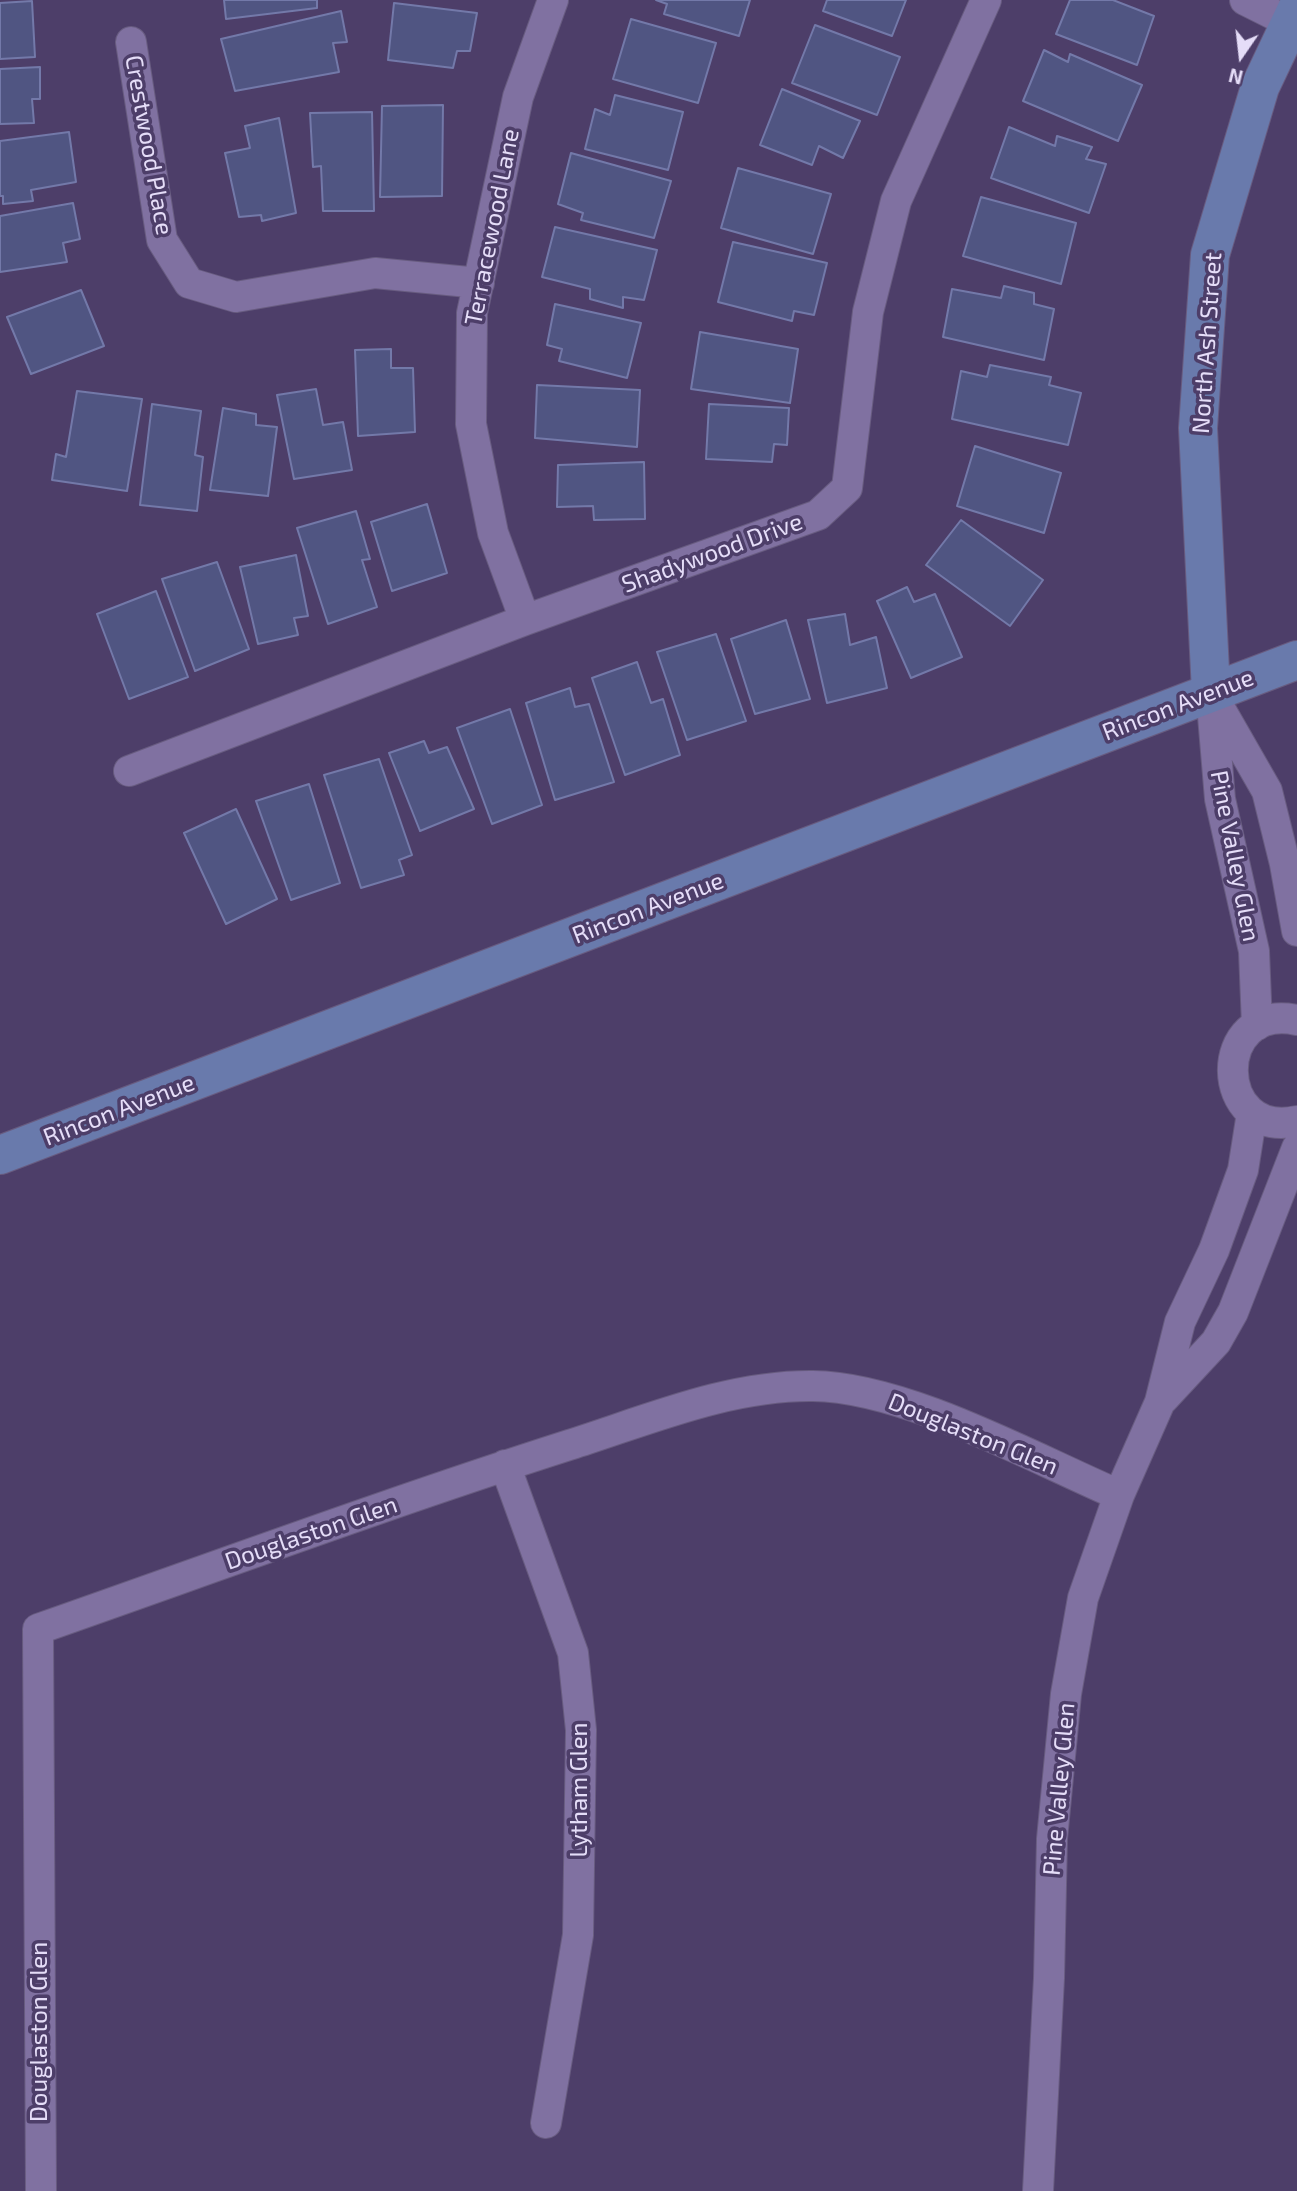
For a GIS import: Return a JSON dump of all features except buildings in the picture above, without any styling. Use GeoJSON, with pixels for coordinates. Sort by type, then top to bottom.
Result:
{"type":"FeatureCollection","features":[{"type":"Feature","properties":{"kind":"street","name":"Terracewood Lane"},"geometry":{"type":"LineString","coordinates":[[525,621],[493,533],[471,424],[472,313],[518,97],[553,0]]}},
{"type":"Feature","properties":{"kind":"street","name":"Shadywood Drive"},"geometry":{"type":"LineString","coordinates":[[129,771],[525,621],[818,515],[847,488],[868,312],[896,201],[986,0]]}},
{"type":"Feature","properties":{"kind":"street"},"geometry":{"type":"LineString","coordinates":[[1245,0],[1295,19]]}},
{"type":"Feature","properties":{"kind":"street","name":"North Ash Street"},"geometry":{"type":"LineString","coordinates":[[1211,692],[1198,428],[1210,254],[1259,88],[1295,19]]}},
{"type":"Feature","properties":{"kind":"street","name":"Crestwood Place"},"geometry":{"type":"LineString","coordinates":[[131,42],[162,240],[189,283],[236,297],[375,273],[479,283]]}},
{"type":"Feature","properties":{"kind":"street","name":"Rincon Avenue"},"geometry":{"type":"LineString","coordinates":[[0,1155],[1297,660]]}},
{"type":"Feature","properties":{"kind":"street","name":"Pine Valley Glen"},"geometry":{"type":"LineString","coordinates":[[1211,692],[1268,791],[1297,931]]}},
{"type":"Feature","properties":{"kind":"street","name":"Pine Valley Glen"},"geometry":{"type":"LineString","coordinates":[[1211,692],[1220,799],[1254,951],[1256,1025]]}},
{"type":"Feature","properties":{"kind":"street"},"geometry":{"type":"LineString","coordinates":[[1297,1020],[1271,1019],[1256,1025],[1243,1036],[1235,1051],[1231,1068],[1233,1084],[1240,1100],[1252,1112],[1276,1123],[1297,1121]]}},
{"type":"Feature","properties":{"kind":"street","name":"Pine Valley Glen"},"geometry":{"type":"LineString","coordinates":[[1038,2191],[1049,1978],[1052,1839],[1066,1695],[1083,1598],[1119,1494],[1160,1402],[1180,1322],[1214,1250],[1243,1170],[1252,1112]]}},
{"type":"Feature","properties":{"kind":"street","name":"Pine Valley Glen"},"geometry":{"type":"LineString","coordinates":[[1160,1402],[1216,1342],[1233,1312],[1297,1149]]}},
{"type":"Feature","properties":{"kind":"street","name":"Douglaston Glen"},"geometry":{"type":"LineString","coordinates":[[41,2191],[38,1629],[505,1465],[734,1392],[814,1386],[876,1395],[943,1418],[1119,1494]]}},
{"type":"Feature","properties":{"kind":"street","name":"Lytham Glen"},"geometry":{"type":"LineString","coordinates":[[505,1465],[573,1653],[581,1730],[578,1935],[546,2123]]}}]}
